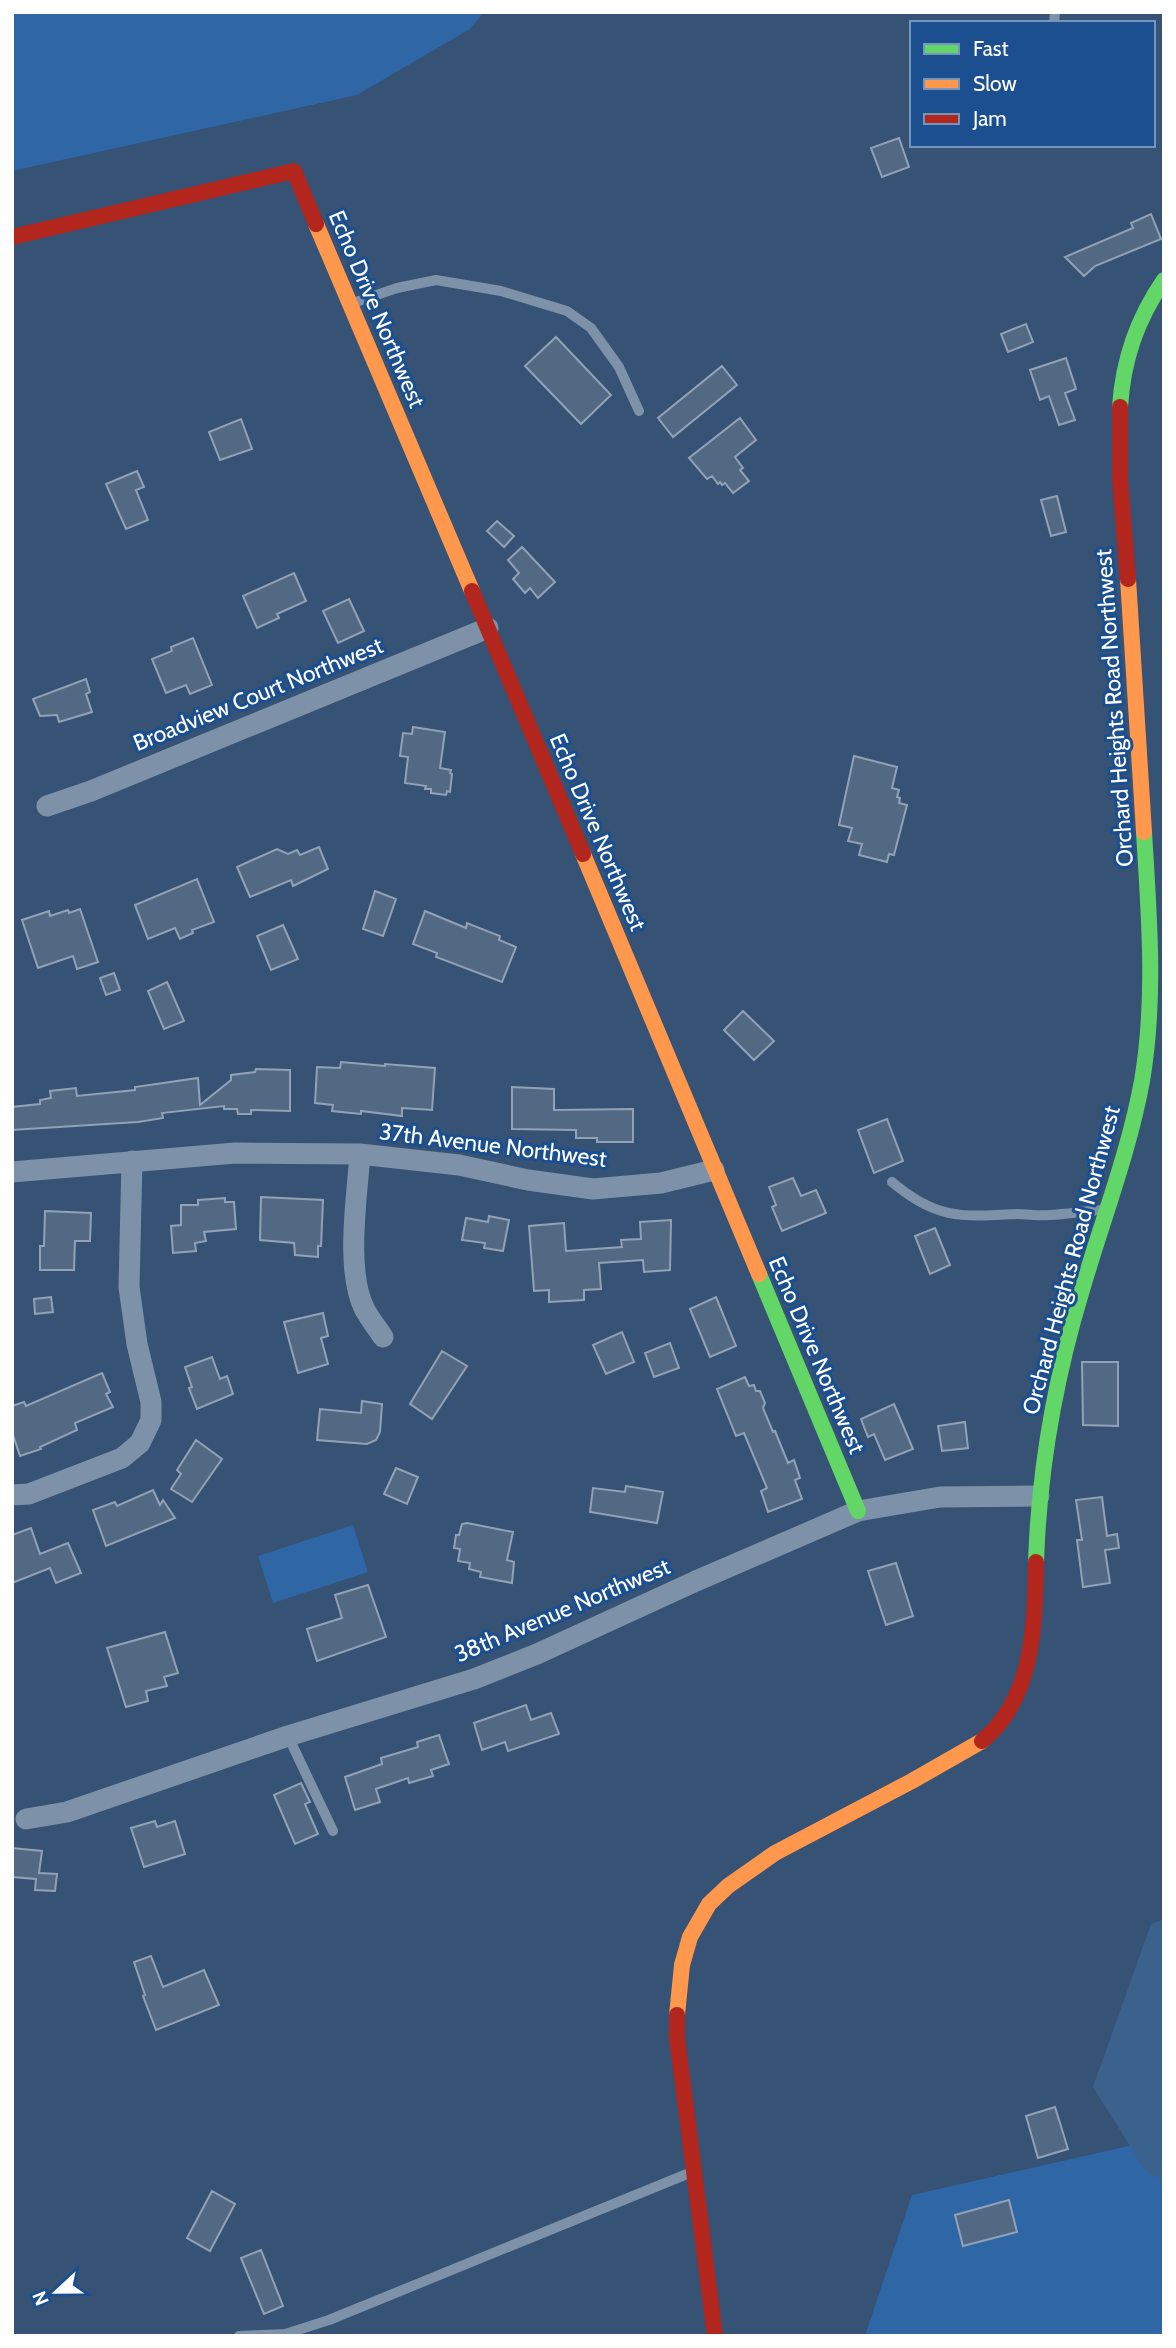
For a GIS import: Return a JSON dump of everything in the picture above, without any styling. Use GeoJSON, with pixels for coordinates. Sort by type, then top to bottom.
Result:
{"type":"FeatureCollection","features":[{"type":"Feature","properties":{"kind":"street","name":"Echo Drive Northwest"},"geometry":{"type":"LineString","coordinates":[[12,237],[294,171],[858,1511]]}},
{"type":"Feature","properties":{"kind":"street","name":"Orchard Heights Road Northwest"},"geometry":{"type":"LineString","coordinates":[[716,2336],[677,2038],[677,1991],[684,1952],[696,1923],[717,1896],[750,1869],[976,1746],[998,1727],[1012,1705],[1024,1679],[1031,1648],[1039,1496],[1052,1404],[1081,1292],[1138,1097],[1148,1028],[1152,968],[1119,452],[1119,413],[1129,346],[1145,307],[1164,280]]}},
{"type":"Feature","properties":{"kind":"street","name":"Broadview Court Northwest"},"geometry":{"type":"LineString","coordinates":[[47,806],[91,791],[488,628]]}},
{"type":"Feature","properties":{"kind":"street","name":"37th Avenue Northwest"},"geometry":{"type":"LineString","coordinates":[[12,1172],[235,1153],[360,1154],[459,1165],[528,1180],[593,1189],[661,1183],[714,1170]]}},
{"type":"Feature","properties":{"kind":"street"},"geometry":{"type":"LineString","coordinates":[[360,1154],[355,1233],[356,1276],[364,1308],[383,1337]]}},
{"type":"Feature","properties":{"kind":"street"},"geometry":{"type":"LineString","coordinates":[[12,1495],[29,1494],[122,1458],[140,1443],[151,1420],[151,1402],[137,1344],[129,1287],[132,1161]]}},
{"type":"Feature","properties":{"kind":"street","name":"38th Avenue Northwest"},"geometry":{"type":"LineString","coordinates":[[26,1819],[67,1812],[288,1736],[474,1679],[537,1654],[858,1511],[940,1497],[1039,1496]]}},
{"type":"Feature","properties":{"kind":"lane"},"geometry":{"type":"LineString","coordinates":[[350,304],[397,288],[436,280],[501,291],[567,311],[591,328],[612,357],[639,411]]}},
{"type":"Feature","properties":{"kind":"lane"},"geometry":{"type":"LineString","coordinates":[[892,1182],[910,1198],[935,1210],[970,1217],[1106,1210]]}},
{"type":"Feature","properties":{"kind":"lane"},"geometry":{"type":"LineString","coordinates":[[288,1736],[333,1831]]}},
{"type":"Feature","properties":{"kind":"lane"},"geometry":{"type":"LineString","coordinates":[[239,2336],[282,2335],[329,2320],[695,2171]]}},
{"type":"Feature","properties":{"kind":"shaded area"},"geometry":{"type":"Polygon","coordinates":[[[12,12],[484,12],[470,29],[357,95],[12,171],[12,12]]]}},
{"type":"Feature","properties":{"kind":"shaded area"},"geometry":{"type":"Polygon","coordinates":[[[353,1525],[368,1572],[273,1603],[258,1556],[353,1525]]]}},
{"type":"Feature","properties":{"kind":"shaded area"},"geometry":{"type":"Polygon","coordinates":[[[1164,1919],[1164,2179],[1147,2173],[1093,2087],[1151,1924],[1164,1919]]]}},
{"type":"Feature","properties":{"kind":"shaded area"},"geometry":{"type":"Polygon","coordinates":[[[1164,2138],[1164,2336],[865,2336],[912,2195],[1164,2138]]]}},
{"type":"Feature","properties":{"kind":"building"},"geometry":{"type":"Polygon","coordinates":[[[899,138],[909,167],[882,177],[871,148],[899,138]]]}},
{"type":"Feature","properties":{"kind":"building"},"geometry":{"type":"Polygon","coordinates":[[[1151,214],[1161,239],[1095,266],[1084,276],[1065,257],[1133,228],[1131,223],[1151,214]]]}},
{"type":"Feature","properties":{"kind":"building"},"geometry":{"type":"Polygon","coordinates":[[[1026,324],[1033,342],[1008,352],[1001,334],[1026,324]]]}},
{"type":"Feature","properties":{"kind":"building"},"geometry":{"type":"Polygon","coordinates":[[[556,337],[611,395],[581,424],[525,366],[556,337]]]}},
{"type":"Feature","properties":{"kind":"building"},"geometry":{"type":"Polygon","coordinates":[[[1066,358],[1076,389],[1065,393],[1075,420],[1059,425],[1049,396],[1040,400],[1030,370],[1066,358]]]}},
{"type":"Feature","properties":{"kind":"building"},"geometry":{"type":"Polygon","coordinates":[[[722,366],[737,385],[673,437],[658,418],[722,366]]]}},
{"type":"Feature","properties":{"kind":"building"},"geometry":{"type":"Polygon","coordinates":[[[740,418],[756,440],[735,457],[743,468],[740,470],[749,481],[733,493],[725,483],[718,484],[712,476],[707,479],[689,458],[740,418]]]}},
{"type":"Feature","properties":{"kind":"building"},"geometry":{"type":"Polygon","coordinates":[[[241,419],[252,449],[220,460],[209,432],[241,419]]]}},
{"type":"Feature","properties":{"kind":"building"},"geometry":{"type":"Polygon","coordinates":[[[137,471],[144,487],[136,490],[148,520],[126,529],[106,484],[137,471]]]}},
{"type":"Feature","properties":{"kind":"building"},"geometry":{"type":"Polygon","coordinates":[[[1057,496],[1066,532],[1051,536],[1041,500],[1057,496]]]}},
{"type":"Feature","properties":{"kind":"building"},"geometry":{"type":"Polygon","coordinates":[[[497,521],[514,536],[504,547],[487,531],[497,521]]]}},
{"type":"Feature","properties":{"kind":"building"},"geometry":{"type":"Polygon","coordinates":[[[522,547],[555,582],[538,598],[530,588],[525,593],[513,579],[519,573],[508,560],[522,547]]]}},
{"type":"Feature","properties":{"kind":"building"},"geometry":{"type":"Polygon","coordinates":[[[294,573],[306,601],[277,614],[279,618],[257,628],[243,596],[294,573]]]}},
{"type":"Feature","properties":{"kind":"building"},"geometry":{"type":"Polygon","coordinates":[[[349,599],[364,631],[338,643],[323,611],[349,599]]]}},
{"type":"Feature","properties":{"kind":"building"},"geometry":{"type":"Polygon","coordinates":[[[193,638],[212,685],[190,694],[186,685],[166,693],[152,659],[193,638]]]}},
{"type":"Feature","properties":{"kind":"building"},"geometry":{"type":"Polygon","coordinates":[[[86,679],[90,692],[86,694],[92,712],[59,722],[57,715],[40,716],[33,699],[86,679]]]}},
{"type":"Feature","properties":{"kind":"building"},"geometry":{"type":"Polygon","coordinates":[[[413,727],[445,732],[440,768],[451,770],[452,774],[450,792],[447,791],[446,795],[431,793],[431,789],[425,789],[426,786],[405,783],[408,757],[400,756],[403,733],[412,734],[413,727]]]}},
{"type":"Feature","properties":{"kind":"building"},"geometry":{"type":"Polygon","coordinates":[[[854,756],[897,767],[892,788],[899,790],[899,803],[907,805],[894,855],[889,854],[887,862],[859,855],[862,844],[848,841],[852,828],[839,825],[854,756]]]}},
{"type":"Feature","properties":{"kind":"building"},"geometry":{"type":"Polygon","coordinates":[[[319,847],[328,869],[293,886],[291,880],[250,897],[237,867],[277,849],[288,854],[297,850],[300,855],[319,847]]]}},
{"type":"Feature","properties":{"kind":"building"},"geometry":{"type":"Polygon","coordinates":[[[197,879],[214,922],[192,930],[193,933],[180,939],[175,928],[148,939],[135,905],[197,879]]]}},
{"type":"Feature","properties":{"kind":"building"},"geometry":{"type":"Polygon","coordinates":[[[375,891],[396,899],[383,936],[363,929],[375,891]]]}},
{"type":"Feature","properties":{"kind":"building"},"geometry":{"type":"Polygon","coordinates":[[[80,909],[98,962],[77,969],[73,956],[38,968],[22,920],[49,911],[50,916],[80,909]]]}},
{"type":"Feature","properties":{"kind":"building"},"geometry":{"type":"Polygon","coordinates":[[[425,911],[466,928],[467,923],[500,936],[499,940],[516,947],[502,982],[436,957],[437,953],[413,944],[425,911]]]}},
{"type":"Feature","properties":{"kind":"building"},"geometry":{"type":"Polygon","coordinates":[[[283,925],[298,959],[271,970],[257,936],[283,925]]]}},
{"type":"Feature","properties":{"kind":"building"},"geometry":{"type":"Polygon","coordinates":[[[114,973],[120,990],[106,995],[100,978],[114,973]]]}},
{"type":"Feature","properties":{"kind":"building"},"geometry":{"type":"Polygon","coordinates":[[[167,982],[184,1021],[164,1029],[148,991],[167,982]]]}},
{"type":"Feature","properties":{"kind":"building"},"geometry":{"type":"Polygon","coordinates":[[[743,1011],[774,1041],[754,1060],[724,1030],[743,1011]]]}},
{"type":"Feature","properties":{"kind":"building"},"geometry":{"type":"Polygon","coordinates":[[[341,1062],[435,1068],[432,1110],[402,1108],[402,1116],[361,1111],[361,1114],[332,1111],[333,1105],[315,1103],[317,1067],[340,1068],[341,1062]]]}},
{"type":"Feature","properties":{"kind":"building"},"geometry":{"type":"Polygon","coordinates":[[[256,1069],[290,1070],[290,1111],[251,1110],[251,1114],[238,1114],[237,1109],[224,1109],[224,1106],[162,1113],[163,1118],[138,1122],[12,1130],[12,1107],[40,1104],[40,1100],[51,1098],[50,1091],[76,1088],[77,1096],[135,1090],[135,1087],[198,1078],[200,1105],[231,1080],[231,1075],[255,1072],[256,1069]]]}},
{"type":"Feature","properties":{"kind":"building"},"geometry":{"type":"Polygon","coordinates":[[[512,1087],[554,1089],[554,1110],[633,1109],[633,1142],[597,1142],[597,1138],[576,1138],[576,1130],[512,1129],[512,1087]]]}},
{"type":"Feature","properties":{"kind":"building"},"geometry":{"type":"Polygon","coordinates":[[[887,1119],[903,1161],[874,1173],[858,1130],[887,1119]]]}},
{"type":"Feature","properties":{"kind":"building"},"geometry":{"type":"Polygon","coordinates":[[[793,1178],[801,1196],[816,1190],[826,1213],[782,1231],[772,1207],[776,1205],[769,1187],[793,1178]]]}},
{"type":"Feature","properties":{"kind":"building"},"geometry":{"type":"Polygon","coordinates":[[[261,1197],[323,1200],[318,1257],[295,1255],[294,1243],[260,1240],[261,1197]]]}},
{"type":"Feature","properties":{"kind":"building"},"geometry":{"type":"Polygon","coordinates":[[[225,1198],[225,1202],[234,1202],[236,1229],[204,1232],[206,1241],[195,1243],[196,1251],[173,1253],[171,1226],[181,1225],[181,1205],[198,1205],[198,1200],[225,1198]]]}},
{"type":"Feature","properties":{"kind":"building"},"geometry":{"type":"Polygon","coordinates":[[[45,1211],[91,1213],[90,1241],[75,1241],[74,1270],[40,1270],[45,1211]]]}},
{"type":"Feature","properties":{"kind":"building"},"geometry":{"type":"Polygon","coordinates":[[[489,1216],[509,1220],[503,1251],[484,1248],[485,1243],[462,1240],[466,1218],[488,1222],[489,1216]]]}},
{"type":"Feature","properties":{"kind":"building"},"geometry":{"type":"Polygon","coordinates":[[[671,1220],[670,1270],[644,1272],[643,1260],[599,1263],[601,1289],[584,1290],[584,1300],[549,1302],[549,1290],[534,1291],[529,1226],[564,1223],[566,1251],[622,1247],[621,1240],[641,1239],[640,1222],[671,1220]]]}},
{"type":"Feature","properties":{"kind":"building"},"geometry":{"type":"Polygon","coordinates":[[[935,1228],[950,1265],[930,1274],[915,1236],[935,1228]]]}},
{"type":"Feature","properties":{"kind":"building"},"geometry":{"type":"Polygon","coordinates":[[[51,1297],[53,1312],[35,1314],[34,1299],[51,1297]]]}},
{"type":"Feature","properties":{"kind":"building"},"geometry":{"type":"Polygon","coordinates":[[[716,1297],[736,1346],[710,1357],[690,1309],[716,1297]]]}},
{"type":"Feature","properties":{"kind":"building"},"geometry":{"type":"Polygon","coordinates":[[[323,1313],[328,1336],[321,1338],[328,1364],[298,1373],[284,1322],[323,1313]]]}},
{"type":"Feature","properties":{"kind":"building"},"geometry":{"type":"Polygon","coordinates":[[[622,1332],[634,1362],[606,1374],[593,1345],[622,1332]]]}},
{"type":"Feature","properties":{"kind":"building"},"geometry":{"type":"Polygon","coordinates":[[[670,1343],[679,1368],[654,1377],[645,1353],[670,1343]]]}},
{"type":"Feature","properties":{"kind":"building"},"geometry":{"type":"Polygon","coordinates":[[[442,1351],[467,1366],[432,1419],[410,1404],[442,1351]]]}},
{"type":"Feature","properties":{"kind":"building"},"geometry":{"type":"Polygon","coordinates":[[[212,1357],[220,1379],[227,1376],[233,1394],[197,1409],[185,1367],[212,1357]]]}},
{"type":"Feature","properties":{"kind":"building"},"geometry":{"type":"Polygon","coordinates":[[[1082,1362],[1118,1362],[1118,1426],[1083,1425],[1082,1362]]]}},
{"type":"Feature","properties":{"kind":"building"},"geometry":{"type":"Polygon","coordinates":[[[102,1373],[110,1392],[106,1394],[113,1407],[75,1423],[77,1430],[40,1447],[41,1449],[20,1456],[12,1432],[12,1406],[24,1402],[26,1406],[102,1373]]]}},
{"type":"Feature","properties":{"kind":"building"},"geometry":{"type":"Polygon","coordinates":[[[745,1377],[749,1386],[754,1385],[756,1391],[760,1391],[765,1403],[763,1408],[773,1432],[775,1431],[788,1463],[794,1460],[800,1478],[795,1480],[802,1499],[768,1512],[761,1491],[767,1488],[744,1433],[736,1436],[717,1389],[745,1377]]]}},
{"type":"Feature","properties":{"kind":"building"},"geometry":{"type":"Polygon","coordinates":[[[362,1401],[382,1404],[380,1432],[376,1440],[367,1444],[317,1440],[320,1409],[361,1413],[362,1401]]]}},
{"type":"Feature","properties":{"kind":"building"},"geometry":{"type":"Polygon","coordinates":[[[894,1404],[913,1449],[885,1460],[874,1434],[868,1437],[861,1419],[894,1404]]]}},
{"type":"Feature","properties":{"kind":"building"},"geometry":{"type":"Polygon","coordinates":[[[965,1422],[968,1448],[942,1451],[938,1426],[965,1422]]]}},
{"type":"Feature","properties":{"kind":"building"},"geometry":{"type":"Polygon","coordinates":[[[196,1440],[222,1459],[192,1502],[171,1489],[181,1474],[177,1470],[196,1440]]]}},
{"type":"Feature","properties":{"kind":"building"},"geometry":{"type":"Polygon","coordinates":[[[396,1468],[418,1477],[407,1504],[384,1494],[396,1468]]]}},
{"type":"Feature","properties":{"kind":"building"},"geometry":{"type":"Polygon","coordinates":[[[626,1486],[663,1492],[657,1523],[590,1512],[593,1488],[625,1492],[626,1486]]]}},
{"type":"Feature","properties":{"kind":"building"},"geometry":{"type":"Polygon","coordinates":[[[153,1490],[160,1505],[163,1500],[175,1518],[106,1546],[93,1510],[115,1502],[117,1506],[153,1490]]]}},
{"type":"Feature","properties":{"kind":"building"},"geometry":{"type":"Polygon","coordinates":[[[1102,1497],[1107,1536],[1117,1534],[1119,1548],[1105,1550],[1110,1583],[1083,1587],[1077,1540],[1082,1540],[1076,1500],[1102,1497]]]}},
{"type":"Feature","properties":{"kind":"building"},"geometry":{"type":"Polygon","coordinates":[[[462,1524],[513,1532],[507,1560],[514,1562],[512,1583],[480,1577],[481,1572],[469,1569],[470,1563],[458,1561],[460,1549],[454,1548],[456,1535],[459,1535],[462,1524]]]}},
{"type":"Feature","properties":{"kind":"building"},"geometry":{"type":"Polygon","coordinates":[[[31,1528],[40,1554],[68,1543],[81,1573],[56,1583],[50,1568],[12,1583],[12,1535],[31,1528]]]}},
{"type":"Feature","properties":{"kind":"building"},"geometry":{"type":"Polygon","coordinates":[[[896,1563],[913,1616],[886,1625],[868,1571],[896,1563]]]}},
{"type":"Feature","properties":{"kind":"building"},"geometry":{"type":"Polygon","coordinates":[[[368,1585],[386,1637],[317,1661],[307,1629],[342,1618],[335,1595],[368,1585]]]}},
{"type":"Feature","properties":{"kind":"building"},"geometry":{"type":"Polygon","coordinates":[[[165,1632],[178,1673],[164,1677],[167,1686],[146,1691],[148,1701],[126,1707],[107,1648],[165,1632]]]}},
{"type":"Feature","properties":{"kind":"building"},"geometry":{"type":"Polygon","coordinates":[[[526,1705],[531,1720],[551,1713],[559,1734],[508,1751],[505,1742],[482,1750],[474,1723],[526,1705]]]}},
{"type":"Feature","properties":{"kind":"building"},"geometry":{"type":"Polygon","coordinates":[[[439,1735],[449,1764],[431,1770],[433,1776],[409,1783],[408,1778],[376,1789],[380,1802],[355,1810],[345,1777],[382,1764],[381,1758],[418,1747],[417,1742],[439,1735]]]}},
{"type":"Feature","properties":{"kind":"building"},"geometry":{"type":"Polygon","coordinates":[[[301,1783],[310,1802],[305,1804],[318,1834],[295,1844],[274,1795],[301,1783]]]}},
{"type":"Feature","properties":{"kind":"building"},"geometry":{"type":"Polygon","coordinates":[[[155,1821],[157,1827],[175,1821],[185,1854],[144,1867],[131,1828],[155,1821]]]}},
{"type":"Feature","properties":{"kind":"building"},"geometry":{"type":"Polygon","coordinates":[[[12,1848],[42,1851],[39,1873],[57,1874],[55,1891],[35,1890],[36,1879],[12,1877],[12,1848]]]}},
{"type":"Feature","properties":{"kind":"building"},"geometry":{"type":"Polygon","coordinates":[[[151,1956],[163,1987],[204,1970],[219,2005],[156,2030],[134,1962],[151,1956]]]}},
{"type":"Feature","properties":{"kind":"building"},"geometry":{"type":"Polygon","coordinates":[[[1055,2107],[1068,2149],[1038,2158],[1026,2116],[1055,2107]]]}},
{"type":"Feature","properties":{"kind":"building"},"geometry":{"type":"Polygon","coordinates":[[[212,2191],[235,2204],[210,2251],[187,2238],[212,2191]]]}},
{"type":"Feature","properties":{"kind":"building"},"geometry":{"type":"Polygon","coordinates":[[[1009,2200],[1017,2232],[963,2246],[955,2215],[1009,2200]]]}},
{"type":"Feature","properties":{"kind":"building"},"geometry":{"type":"Polygon","coordinates":[[[261,2250],[283,2306],[264,2314],[241,2258],[261,2250]]]}},
{"type":"Feature","properties":{"kind":"traffic: fast"},"geometry":{"type":"LineString","coordinates":[[1120,407],[1124,372],[1133,340],[1146,310],[1164,280]]}},
{"type":"Feature","properties":{"kind":"traffic: fast"},"geometry":{"type":"LineString","coordinates":[[1036,1562],[1041,1493],[1056,1391],[1072,1323],[1123,1160],[1142,1081],[1150,988],[1144,832]]}},
{"type":"Feature","properties":{"kind":"traffic: fast"},"geometry":{"type":"LineString","coordinates":[[759,1274],[858,1511]]}},
{"type":"Feature","properties":{"kind":"traffic: slow"},"geometry":{"type":"LineString","coordinates":[[316,224],[472,591]]}},
{"type":"Feature","properties":{"kind":"traffic: slow"},"geometry":{"type":"LineString","coordinates":[[1128,579],[1144,832]]}},
{"type":"Feature","properties":{"kind":"traffic: slow"},"geometry":{"type":"LineString","coordinates":[[583,854],[759,1274]]}},
{"type":"Feature","properties":{"kind":"traffic: slow"},"geometry":{"type":"LineString","coordinates":[[677,2015],[682,1965],[690,1937],[709,1904],[728,1886],[775,1853],[982,1741]]}},
{"type":"Feature","properties":{"kind":"traffic: jam"},"geometry":{"type":"LineString","coordinates":[[12,237],[294,171],[316,224]]}},
{"type":"Feature","properties":{"kind":"traffic: jam"},"geometry":{"type":"LineString","coordinates":[[1120,407],[1120,479],[1128,579]]}},
{"type":"Feature","properties":{"kind":"traffic: jam"},"geometry":{"type":"LineString","coordinates":[[472,591],[583,854]]}},
{"type":"Feature","properties":{"kind":"traffic: jam"},"geometry":{"type":"LineString","coordinates":[[982,1741],[999,1724],[1022,1682],[1032,1635],[1036,1562]]}},
{"type":"Feature","properties":{"kind":"traffic: jam"},"geometry":{"type":"LineString","coordinates":[[677,2015],[677,2038],[715,2336]]}}]}
